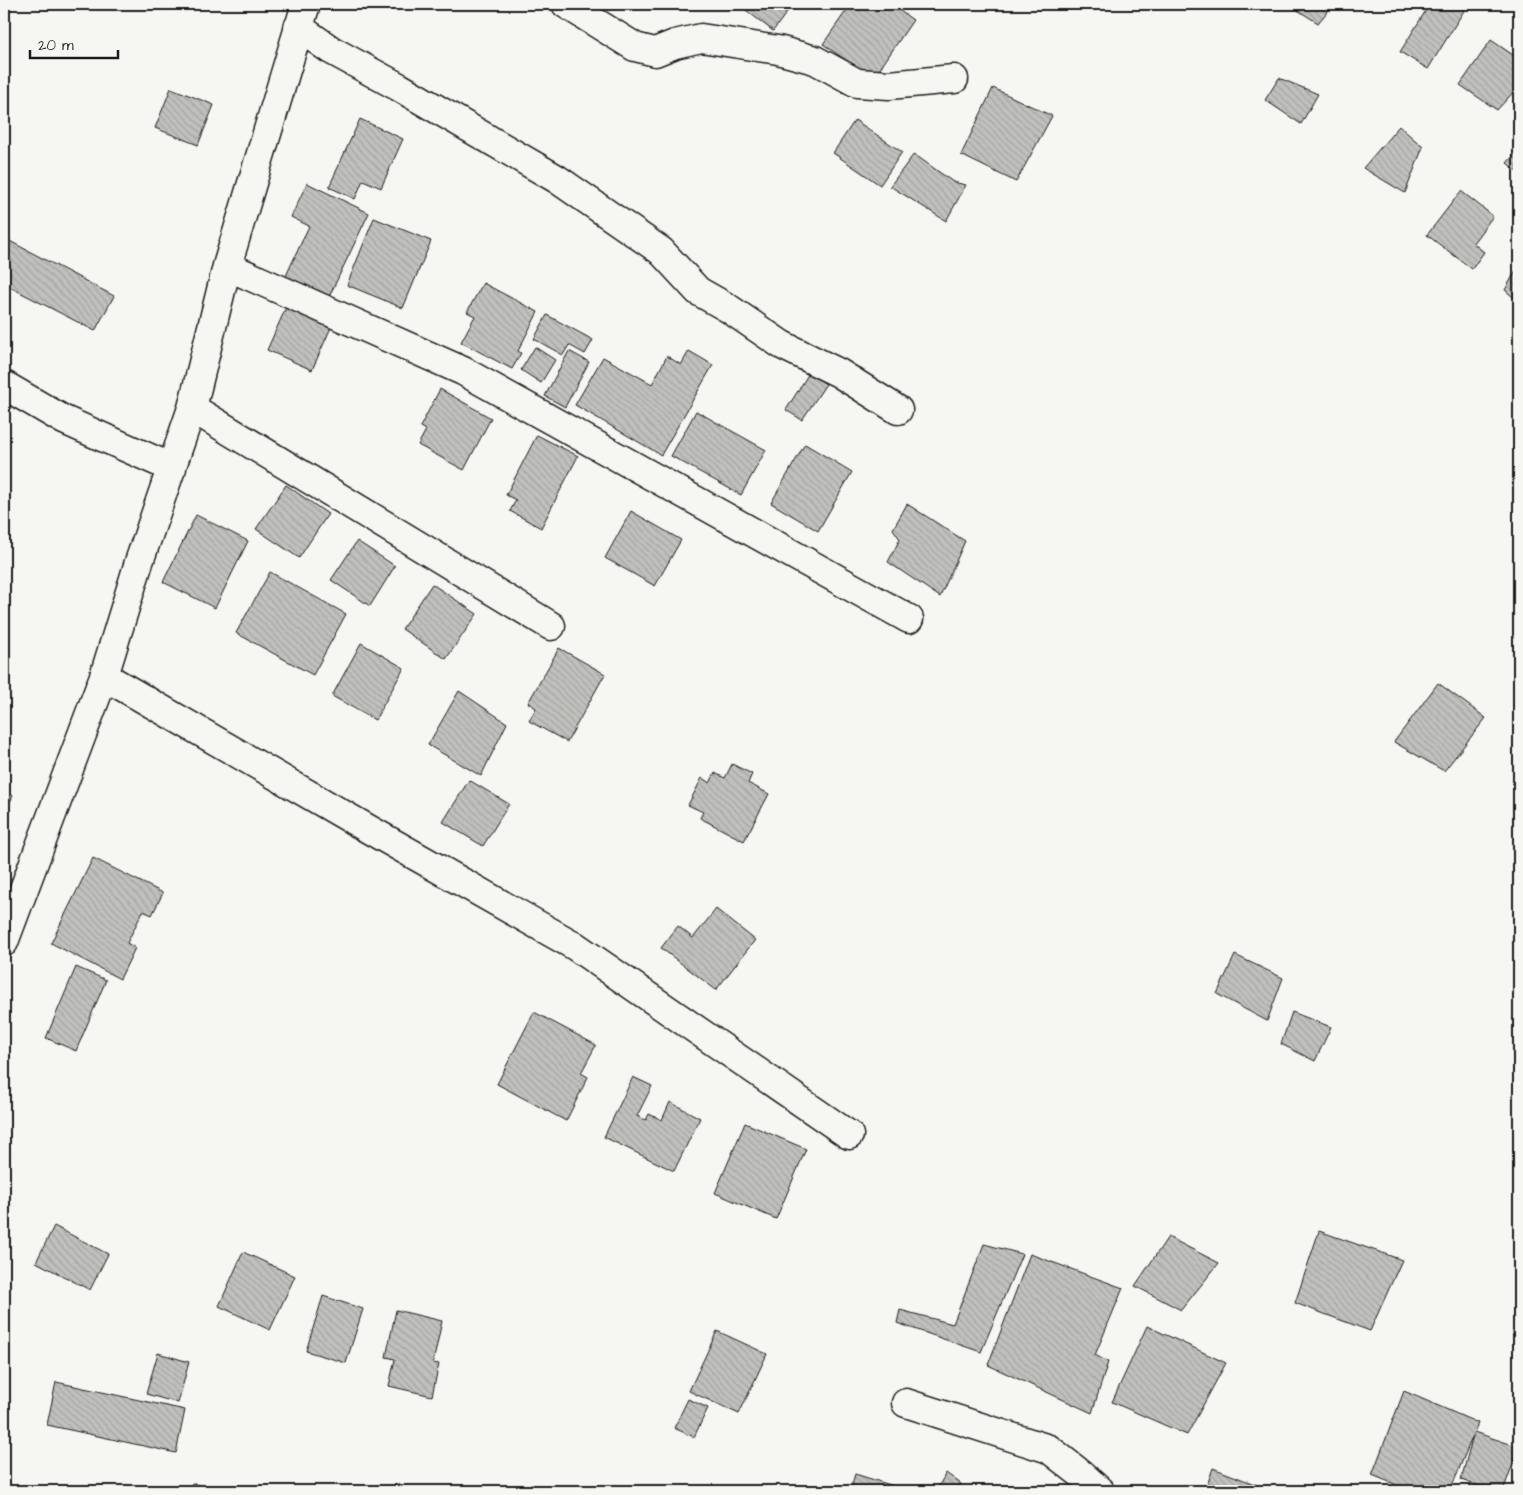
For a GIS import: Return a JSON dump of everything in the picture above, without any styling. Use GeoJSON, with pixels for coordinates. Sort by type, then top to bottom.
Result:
{"type":"FeatureCollection","features":[{"type":"Feature","properties":{"kind":"street"},"geometry":{"type":"LineString","coordinates":[[566,4],[635,48],[655,52],[675,44],[701,38],[778,50],[815,60],[857,83],[889,85],[954,79]]}},
{"type":"Feature","properties":{"kind":"street"},"geometry":{"type":"LineString","coordinates":[[4,942],[104,676],[139,562],[192,408],[227,266],[302,15]]}},
{"type":"Feature","properties":{"kind":"street"},"geometry":{"type":"LineString","coordinates":[[302,15],[331,50],[399,87],[557,179],[661,251],[698,292],[728,308],[782,345],[839,374],[898,410]]}},
{"type":"Feature","properties":{"kind":"street"},"geometry":{"type":"LineString","coordinates":[[227,266],[463,371],[909,619]]}},
{"type":"Feature","properties":{"kind":"street"},"geometry":{"type":"LineString","coordinates":[[4,384],[64,420],[172,468]]}},
{"type":"Feature","properties":{"kind":"street"},"geometry":{"type":"LineString","coordinates":[[192,408],[551,626]]}},
{"type":"Feature","properties":{"kind":"street"},"geometry":{"type":"LineString","coordinates":[[104,676],[575,946],[849,1135]]}},
{"type":"Feature","properties":{"kind":"street"},"geometry":{"type":"LineString","coordinates":[[906,1403],[1049,1449],[1100,1491]]}},
{"type":"Feature","properties":{"kind":"building"},"geometry":{"type":"Polygon","coordinates":[[[738,4],[793,4],[773,31],[738,4]]]}},
{"type":"Feature","properties":{"kind":"building"},"geometry":{"type":"Polygon","coordinates":[[[851,4],[890,4],[913,20],[873,79],[823,44],[851,4]]]}},
{"type":"Feature","properties":{"kind":"building"},"geometry":{"type":"Polygon","coordinates":[[[1288,4],[1331,4],[1333,5],[1318,23],[1288,4]]]}},
{"type":"Feature","properties":{"kind":"building"},"geometry":{"type":"Polygon","coordinates":[[[1430,4],[1457,4],[1465,9],[1428,69],[1400,52],[1430,4]]]}},
{"type":"Feature","properties":{"kind":"building"},"geometry":{"type":"Polygon","coordinates":[[[1491,40],[1519,59],[1519,86],[1497,110],[1460,85],[1491,40]]]}},
{"type":"Feature","properties":{"kind":"building"},"geometry":{"type":"Polygon","coordinates":[[[1279,78],[1318,94],[1301,124],[1265,100],[1279,78]]]}},
{"type":"Feature","properties":{"kind":"building"},"geometry":{"type":"Polygon","coordinates":[[[171,88],[214,105],[198,145],[155,128],[171,88]]]}},
{"type":"Feature","properties":{"kind":"building"},"geometry":{"type":"Polygon","coordinates":[[[993,88],[1052,116],[1016,182],[961,155],[993,88]]]}},
{"type":"Feature","properties":{"kind":"building"},"geometry":{"type":"Polygon","coordinates":[[[360,119],[403,139],[381,188],[363,180],[355,199],[329,187],[360,119]]]}},
{"type":"Feature","properties":{"kind":"building"},"geometry":{"type":"Polygon","coordinates":[[[855,120],[902,152],[880,185],[833,153],[855,120]]]}},
{"type":"Feature","properties":{"kind":"building"},"geometry":{"type":"Polygon","coordinates":[[[1399,126],[1423,147],[1405,193],[1363,168],[1399,126]]]}},
{"type":"Feature","properties":{"kind":"building"},"geometry":{"type":"Polygon","coordinates":[[[1519,149],[1519,173],[1507,163],[1519,149]]]}},
{"type":"Feature","properties":{"kind":"building"},"geometry":{"type":"Polygon","coordinates":[[[914,154],[953,182],[966,185],[946,221],[890,186],[914,154]]]}},
{"type":"Feature","properties":{"kind":"building"},"geometry":{"type":"Polygon","coordinates":[[[307,183],[369,213],[328,299],[285,278],[309,226],[291,217],[307,183]]]}},
{"type":"Feature","properties":{"kind":"building"},"geometry":{"type":"Polygon","coordinates":[[[1461,191],[1493,216],[1473,243],[1484,252],[1472,269],[1427,235],[1461,191]]]}},
{"type":"Feature","properties":{"kind":"building"},"geometry":{"type":"Polygon","coordinates":[[[374,218],[431,241],[403,308],[347,285],[374,218]]]}},
{"type":"Feature","properties":{"kind":"building"},"geometry":{"type":"Polygon","coordinates":[[[4,238],[114,296],[95,331],[4,284],[4,238]]]}},
{"type":"Feature","properties":{"kind":"building"},"geometry":{"type":"Polygon","coordinates":[[[1519,265],[1519,302],[1505,290],[1519,265]]]}},
{"type":"Feature","properties":{"kind":"building"},"geometry":{"type":"Polygon","coordinates":[[[483,283],[538,312],[518,351],[521,353],[512,369],[461,342],[475,316],[467,312],[483,283]]]}},
{"type":"Feature","properties":{"kind":"building"},"geometry":{"type":"Polygon","coordinates":[[[288,303],[333,323],[312,370],[267,350],[288,303]]]}},
{"type":"Feature","properties":{"kind":"building"},"geometry":{"type":"Polygon","coordinates":[[[547,315],[593,340],[585,354],[569,345],[563,355],[534,339],[547,315]]]}},
{"type":"Feature","properties":{"kind":"building"},"geometry":{"type":"Polygon","coordinates":[[[535,347],[555,360],[541,383],[521,370],[535,347]]]}},
{"type":"Feature","properties":{"kind":"building"},"geometry":{"type":"Polygon","coordinates":[[[569,351],[589,362],[565,407],[545,396],[569,351]]]}},
{"type":"Feature","properties":{"kind":"building"},"geometry":{"type":"Polygon","coordinates":[[[689,351],[713,365],[661,455],[575,405],[603,357],[652,384],[667,356],[681,365],[689,351]]]}},
{"type":"Feature","properties":{"kind":"building"},"geometry":{"type":"Polygon","coordinates":[[[809,373],[826,384],[802,420],[786,410],[809,373]]]}},
{"type":"Feature","properties":{"kind":"building"},"geometry":{"type":"Polygon","coordinates":[[[440,389],[491,418],[464,470],[418,445],[426,430],[420,427],[440,389]]]}},
{"type":"Feature","properties":{"kind":"building"},"geometry":{"type":"Polygon","coordinates":[[[696,411],[766,450],[741,495],[671,456],[696,411]]]}},
{"type":"Feature","properties":{"kind":"building"},"geometry":{"type":"Polygon","coordinates":[[[537,435],[578,456],[541,528],[510,511],[516,500],[506,495],[537,435]]]}},
{"type":"Feature","properties":{"kind":"building"},"geometry":{"type":"Polygon","coordinates":[[[805,444],[852,472],[818,531],[771,503],[805,444]]]}},
{"type":"Feature","properties":{"kind":"building"},"geometry":{"type":"Polygon","coordinates":[[[286,485],[328,514],[299,558],[256,529],[286,485]]]}},
{"type":"Feature","properties":{"kind":"building"},"geometry":{"type":"Polygon","coordinates":[[[907,504],[965,541],[940,597],[888,562],[900,539],[893,529],[907,504]]]}},
{"type":"Feature","properties":{"kind":"building"},"geometry":{"type":"Polygon","coordinates":[[[631,511],[681,540],[655,586],[605,558],[631,511]]]}},
{"type":"Feature","properties":{"kind":"building"},"geometry":{"type":"Polygon","coordinates":[[[196,515],[248,541],[215,608],[163,582],[196,515]]]}},
{"type":"Feature","properties":{"kind":"building"},"geometry":{"type":"Polygon","coordinates":[[[357,541],[395,566],[370,606],[331,580],[357,541]]]}},
{"type":"Feature","properties":{"kind":"building"},"geometry":{"type":"Polygon","coordinates":[[[270,572],[346,614],[313,675],[236,633],[270,572]]]}},
{"type":"Feature","properties":{"kind":"building"},"geometry":{"type":"Polygon","coordinates":[[[432,584],[477,614],[446,659],[402,629],[432,584]]]}},
{"type":"Feature","properties":{"kind":"building"},"geometry":{"type":"Polygon","coordinates":[[[361,643],[404,668],[375,720],[332,696],[361,643]]]}},
{"type":"Feature","properties":{"kind":"building"},"geometry":{"type":"Polygon","coordinates":[[[559,648],[605,674],[567,742],[529,721],[536,708],[528,703],[559,648]]]}},
{"type":"Feature","properties":{"kind":"building"},"geometry":{"type":"Polygon","coordinates":[[[1438,683],[1486,718],[1444,771],[1394,742],[1438,683]]]}},
{"type":"Feature","properties":{"kind":"building"},"geometry":{"type":"Polygon","coordinates":[[[459,691],[507,723],[481,776],[428,745],[459,691]]]}},
{"type":"Feature","properties":{"kind":"building"},"geometry":{"type":"Polygon","coordinates":[[[732,764],[752,774],[748,783],[769,794],[744,841],[700,818],[703,812],[688,805],[702,778],[710,783],[715,773],[725,778],[732,764]]]}},
{"type":"Feature","properties":{"kind":"building"},"geometry":{"type":"Polygon","coordinates":[[[469,780],[509,804],[483,846],[443,822],[469,780]]]}},
{"type":"Feature","properties":{"kind":"building"},"geometry":{"type":"Polygon","coordinates":[[[4,792],[13,796],[4,814],[4,792]]]}},
{"type":"Feature","properties":{"kind":"building"},"geometry":{"type":"Polygon","coordinates":[[[93,858],[163,893],[152,915],[143,911],[127,943],[135,948],[120,979],[51,943],[93,858]]]}},
{"type":"Feature","properties":{"kind":"building"},"geometry":{"type":"Polygon","coordinates":[[[716,909],[755,940],[716,990],[661,948],[678,926],[693,938],[716,909]]]}},
{"type":"Feature","properties":{"kind":"building"},"geometry":{"type":"Polygon","coordinates":[[[1235,955],[1283,978],[1267,1021],[1217,994],[1235,955]]]}},
{"type":"Feature","properties":{"kind":"building"},"geometry":{"type":"Polygon","coordinates":[[[76,967],[106,980],[76,1051],[46,1038],[76,967]]]}},
{"type":"Feature","properties":{"kind":"building"},"geometry":{"type":"Polygon","coordinates":[[[534,1012],[596,1045],[581,1073],[588,1077],[566,1121],[497,1084],[534,1012]]]}},
{"type":"Feature","properties":{"kind":"building"},"geometry":{"type":"Polygon","coordinates":[[[1292,1012],[1331,1027],[1315,1061],[1281,1044],[1292,1012]]]}},
{"type":"Feature","properties":{"kind":"building"},"geometry":{"type":"Polygon","coordinates":[[[633,1077],[652,1086],[637,1116],[646,1120],[649,1114],[662,1120],[670,1102],[700,1118],[674,1171],[604,1137],[633,1077]]]}},
{"type":"Feature","properties":{"kind":"building"},"geometry":{"type":"Polygon","coordinates":[[[745,1123],[806,1149],[776,1219],[715,1193],[745,1123]]]}},
{"type":"Feature","properties":{"kind":"building"},"geometry":{"type":"Polygon","coordinates":[[[54,1226],[108,1254],[90,1290],[36,1262],[54,1226]]]}},
{"type":"Feature","properties":{"kind":"building"},"geometry":{"type":"Polygon","coordinates":[[[1319,1231],[1402,1260],[1370,1331],[1295,1303],[1319,1231]]]}},
{"type":"Feature","properties":{"kind":"building"},"geometry":{"type":"Polygon","coordinates":[[[1168,1237],[1219,1263],[1181,1310],[1135,1286],[1168,1237]]]}},
{"type":"Feature","properties":{"kind":"building"},"geometry":{"type":"Polygon","coordinates":[[[984,1244],[1022,1254],[981,1352],[897,1323],[900,1310],[953,1324],[984,1244]]]}},
{"type":"Feature","properties":{"kind":"building"},"geometry":{"type":"Polygon","coordinates":[[[243,1252],[295,1276],[270,1330],[219,1306],[243,1252]]]}},
{"type":"Feature","properties":{"kind":"building"},"geometry":{"type":"Polygon","coordinates":[[[1030,1254],[1123,1288],[1095,1355],[1108,1362],[1092,1413],[988,1365],[1030,1254]]]}},
{"type":"Feature","properties":{"kind":"building"},"geometry":{"type":"Polygon","coordinates":[[[323,1296],[363,1309],[346,1363],[306,1351],[323,1296]]]}},
{"type":"Feature","properties":{"kind":"building"},"geometry":{"type":"Polygon","coordinates":[[[396,1310],[442,1321],[433,1363],[439,1364],[432,1396],[389,1386],[395,1359],[386,1357],[396,1310]]]}},
{"type":"Feature","properties":{"kind":"building"},"geometry":{"type":"Polygon","coordinates":[[[1147,1326],[1226,1363],[1187,1435],[1112,1402],[1147,1326]]]}},
{"type":"Feature","properties":{"kind":"building"},"geometry":{"type":"Polygon","coordinates":[[[717,1331],[767,1354],[739,1414],[689,1391],[717,1331]]]}},
{"type":"Feature","properties":{"kind":"building"},"geometry":{"type":"Polygon","coordinates":[[[158,1353],[189,1362],[178,1403],[146,1394],[158,1353]]]}},
{"type":"Feature","properties":{"kind":"building"},"geometry":{"type":"Polygon","coordinates":[[[56,1382],[185,1410],[176,1453],[47,1425],[56,1382]]]}},
{"type":"Feature","properties":{"kind":"building"},"geometry":{"type":"Polygon","coordinates":[[[1404,1391],[1478,1423],[1450,1491],[1412,1491],[1372,1475],[1404,1391]]]}},
{"type":"Feature","properties":{"kind":"building"},"geometry":{"type":"Polygon","coordinates":[[[688,1399],[708,1408],[694,1437],[674,1428],[688,1399]]]}},
{"type":"Feature","properties":{"kind":"building"},"geometry":{"type":"Polygon","coordinates":[[[1474,1432],[1519,1447],[1503,1491],[1494,1491],[1461,1480],[1474,1432]]]}},
{"type":"Feature","properties":{"kind":"building"},"geometry":{"type":"Polygon","coordinates":[[[1213,1468],[1257,1485],[1255,1491],[1205,1491],[1213,1468]]]}},
{"type":"Feature","properties":{"kind":"building"},"geometry":{"type":"Polygon","coordinates":[[[946,1473],[961,1484],[957,1491],[936,1491],[946,1473]]]}},
{"type":"Feature","properties":{"kind":"building"},"geometry":{"type":"Polygon","coordinates":[[[855,1474],[910,1491],[850,1491],[855,1474]]]}},
{"type":"Feature","properties":{"kind":"building"},"geometry":{"type":"Polygon","coordinates":[[[192,1483],[220,1491],[189,1491],[192,1483]]]}}]}
